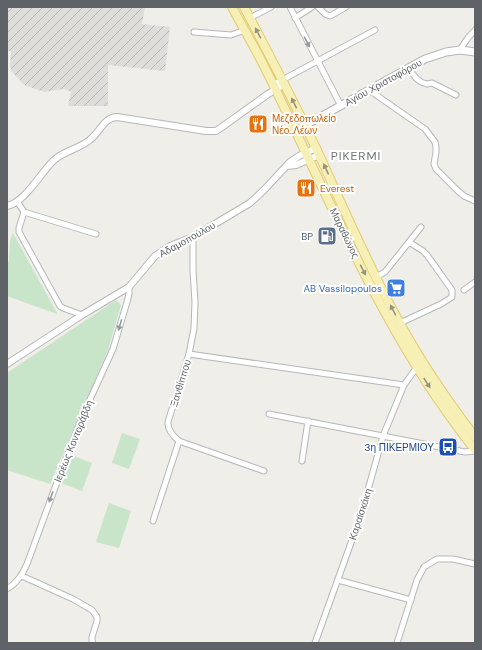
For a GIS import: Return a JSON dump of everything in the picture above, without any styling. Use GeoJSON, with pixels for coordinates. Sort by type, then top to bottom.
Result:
{"type":"FeatureCollection","features":[{"type":"Feature","properties":{"kind":"main road","name":"Μαραθώνος"},"geometry":{"type":"LineString","coordinates":[[232,7],[274,87],[354,253],[390,322],[439,401],[475,450]]}},
{"type":"Feature","properties":{"kind":"main road","name":"Μαραθώνος"},"geometry":{"type":"LineString","coordinates":[[244,7],[284,82],[376,277],[400,323],[434,379],[475,437]]}},
{"type":"Feature","properties":{"kind":"main road","name":"Αγίου Χριστοφόρου"},"geometry":{"type":"LineString","coordinates":[[295,130],[434,55],[460,50],[475,52]]}},
{"type":"Feature","properties":{"kind":"street"},"geometry":{"type":"LineString","coordinates":[[250,18],[271,7]]}},
{"type":"Feature","properties":{"kind":"street"},"geometry":{"type":"LineString","coordinates":[[290,7],[341,106]]}},
{"type":"Feature","properties":{"kind":"street"},"geometry":{"type":"LineString","coordinates":[[295,18],[312,7]]}},
{"type":"Feature","properties":{"kind":"street"},"geometry":{"type":"LineString","coordinates":[[318,7],[325,14],[330,16],[346,7]]}},
{"type":"Feature","properties":{"kind":"street"},"geometry":{"type":"LineString","coordinates":[[194,32],[232,35],[244,30]]}},
{"type":"Feature","properties":{"kind":"street"},"geometry":{"type":"LineString","coordinates":[[7,206],[17,201],[27,193],[57,158],[67,151],[89,141],[105,122],[111,118],[117,117],[206,130],[216,130],[268,94],[274,87],[375,30]]}},
{"type":"Feature","properties":{"kind":"street"},"geometry":{"type":"LineString","coordinates":[[460,50],[466,39],[475,30]]}},
{"type":"Feature","properties":{"kind":"street"},"geometry":{"type":"LineString","coordinates":[[408,68],[421,82],[427,84],[432,83],[456,95]]}},
{"type":"Feature","properties":{"kind":"street"},"geometry":{"type":"LineString","coordinates":[[369,90],[424,129],[435,142],[436,152],[434,164],[436,169],[464,196],[475,201]]}},
{"type":"Feature","properties":{"kind":"street","name":"Αδαμοπούλου"},"geometry":{"type":"LineString","coordinates":[[7,364],[82,315],[129,287],[160,252],[170,246],[193,237],[252,201],[287,166],[296,165],[307,156],[317,151]]}},
{"type":"Feature","properties":{"kind":"street"},"geometry":{"type":"LineString","coordinates":[[17,201],[24,212],[96,234]]}},
{"type":"Feature","properties":{"kind":"street"},"geometry":{"type":"LineString","coordinates":[[24,212],[19,232],[61,307],[82,315]]}},
{"type":"Feature","properties":{"kind":"street"},"geometry":{"type":"LineString","coordinates":[[376,277],[385,272],[421,227]]}},
{"type":"Feature","properties":{"kind":"street","name":"Ξανθίππου"},"geometry":{"type":"LineString","coordinates":[[179,440],[169,430],[168,425],[194,333],[195,292],[193,237]]}},
{"type":"Feature","properties":{"kind":"street"},"geometry":{"type":"LineString","coordinates":[[400,323],[441,304],[452,297],[452,290],[427,255],[410,242]]}},
{"type":"Feature","properties":{"kind":"street"},"geometry":{"type":"LineString","coordinates":[[464,290],[475,282]]}},
{"type":"Feature","properties":{"kind":"street","name":"Ιερέως Κοντοράβδη"},"geometry":{"type":"LineString","coordinates":[[7,589],[17,582],[22,576],[27,564],[82,417],[113,349],[127,302],[129,287]]}},
{"type":"Feature","properties":{"kind":"street"},"geometry":{"type":"LineString","coordinates":[[189,354],[404,385]]}},
{"type":"Feature","properties":{"kind":"street","name":"Καραϊσκάκη"},"geometry":{"type":"LineString","coordinates":[[315,643],[361,514],[383,436],[404,385],[417,367]]}},
{"type":"Feature","properties":{"kind":"street"},"geometry":{"type":"LineString","coordinates":[[269,414],[465,452],[475,450]]}},
{"type":"Feature","properties":{"kind":"street"},"geometry":{"type":"LineString","coordinates":[[302,461],[308,421]]}},
{"type":"Feature","properties":{"kind":"street"},"geometry":{"type":"LineString","coordinates":[[153,521],[179,440],[264,471]]}},
{"type":"Feature","properties":{"kind":"street"},"geometry":{"type":"LineString","coordinates":[[397,643],[417,580],[424,567],[437,559],[453,559],[475,564]]}},
{"type":"Feature","properties":{"kind":"street"},"geometry":{"type":"LineString","coordinates":[[22,576],[92,610],[97,617],[92,637],[93,643]]}},
{"type":"Feature","properties":{"kind":"street"},"geometry":{"type":"LineString","coordinates":[[338,580],[411,600]]}},
{"type":"Feature","properties":{"kind":"shaded area"},"geometry":{"type":"Polygon","coordinates":[[[7,7],[145,7],[142,24],[170,27],[165,71],[108,65],[108,106],[69,106],[71,92],[64,89],[44,92],[24,85],[12,72],[10,67],[11,51],[7,51],[7,7]]]}},
{"type":"Feature","properties":{"kind":"green space"},"geometry":{"type":"Polygon","coordinates":[[[13,233],[57,314],[7,296],[7,266],[9,260],[10,240],[13,233]]]}},
{"type":"Feature","properties":{"kind":"green space"},"geometry":{"type":"Polygon","coordinates":[[[116,300],[121,305],[108,350],[50,484],[7,470],[7,373],[116,300]]]}},
{"type":"Feature","properties":{"kind":"green space"},"geometry":{"type":"Polygon","coordinates":[[[122,433],[140,439],[129,469],[112,463],[122,433]]]}},
{"type":"Feature","properties":{"kind":"green space"},"geometry":{"type":"Polygon","coordinates":[[[71,455],[92,463],[82,491],[61,483],[71,455]]]}},
{"type":"Feature","properties":{"kind":"green space"},"geometry":{"type":"Polygon","coordinates":[[[109,503],[131,511],[119,548],[96,542],[109,503]]]}},
{"type":"Feature","properties":{"kind":"place","name":"Μεζεδοπωλείο Νέο..Λέων"},"geometry":{"type":"Point","coordinates":[258,124]}},
{"type":"Feature","properties":{"kind":"place","name":"Everest"},"geometry":{"type":"Point","coordinates":[306,188]}},
{"type":"Feature","properties":{"kind":"place","name":"BP"},"geometry":{"type":"Point","coordinates":[327,236]}},
{"type":"Feature","properties":{"kind":"place","name":"AB Vassilopoulos"},"geometry":{"type":"Point","coordinates":[396,288]}},
{"type":"Feature","properties":{"kind":"place","name":"3η ΠΙΚΕΡΜΙΟΥ"},"geometry":{"type":"Point","coordinates":[448,447]}},
{"type":"Feature","properties":{"kind":"district","name":"PIKERMI"},"geometry":{"type":"Point","coordinates":[356,156]}}]}
